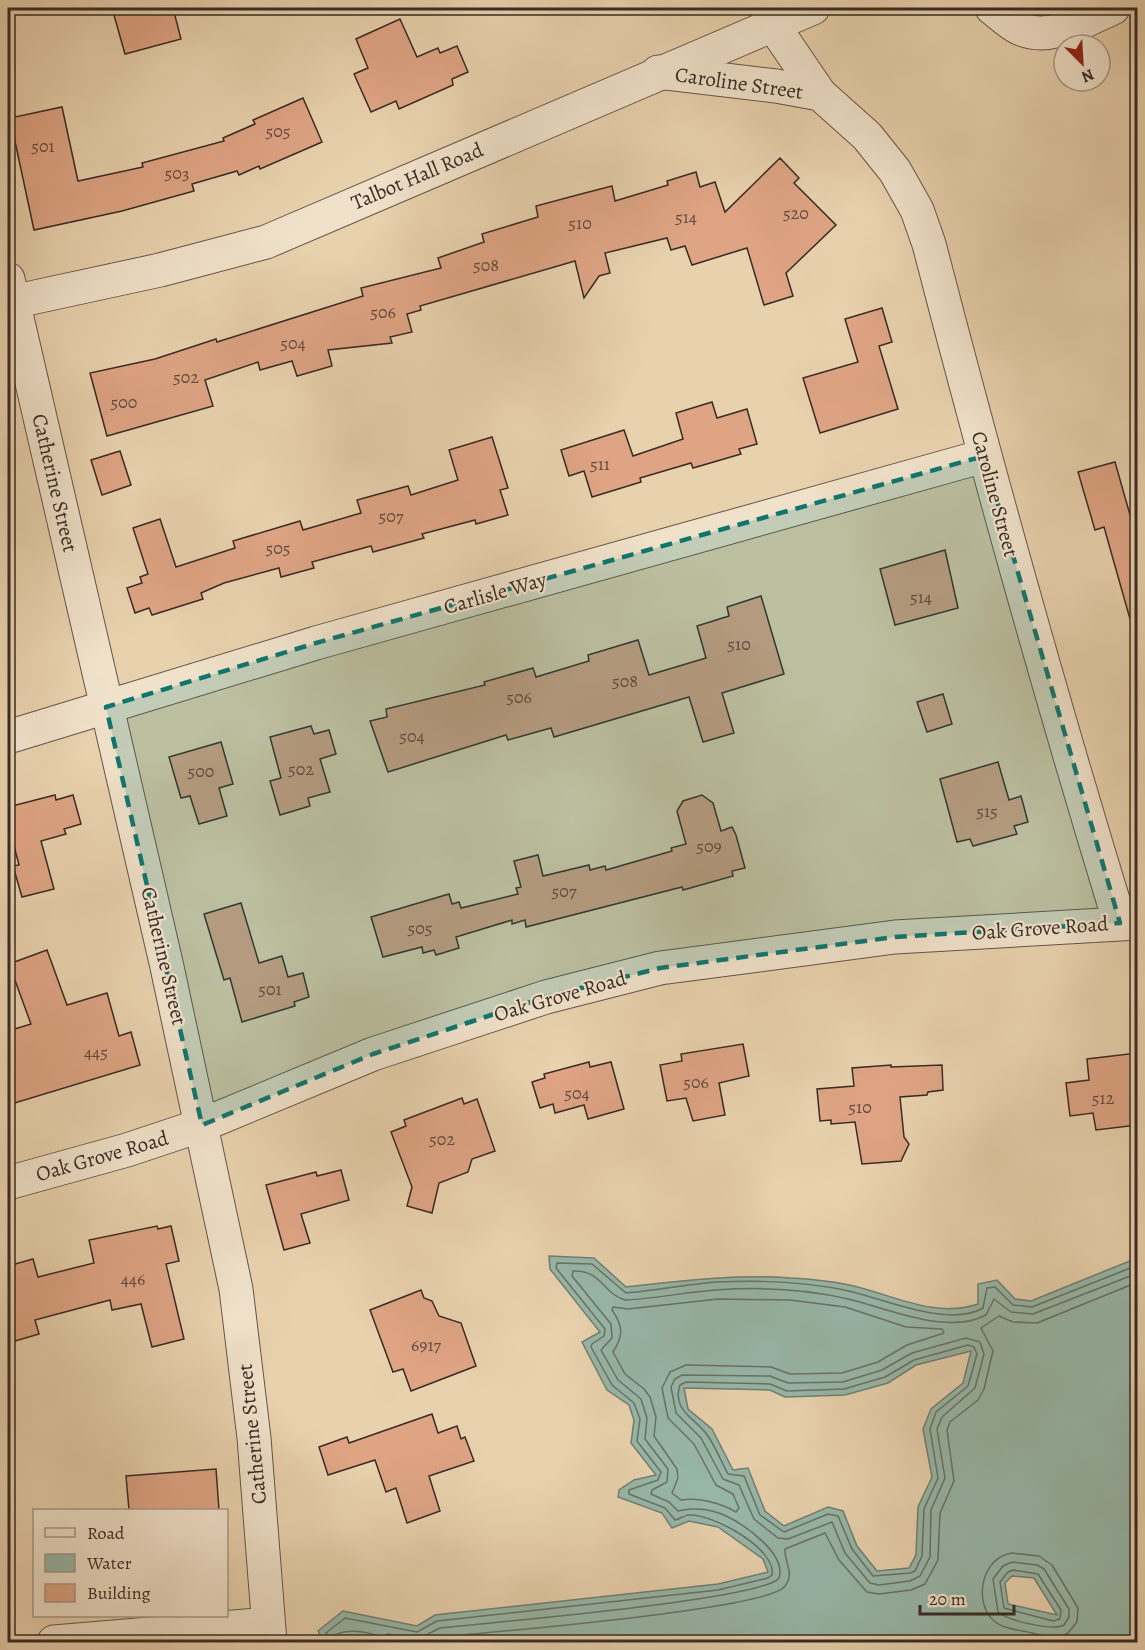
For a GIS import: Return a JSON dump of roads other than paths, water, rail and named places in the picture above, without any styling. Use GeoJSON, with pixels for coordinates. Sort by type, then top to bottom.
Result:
{"type":"FeatureCollection","features":[{"type":"Feature","properties":{"kind":"street","name":"Talbot Hall Road"},"geometry":{"type":"LineString","coordinates":[[9,292],[26,298],[160,270],[266,242],[658,72],[770,16],[813,8]]}},
{"type":"Feature","properties":{"kind":"street"},"geometry":{"type":"LineString","coordinates":[[992,8],[1019,28],[1046,34],[1073,26],[1113,8]]}},
{"type":"Feature","properties":{"kind":"street","name":"Caroline Street"},"geometry":{"type":"LineString","coordinates":[[770,16],[820,94],[867,136],[896,171],[917,210],[929,244],[984,456],[1050,694],[1129,923]]}},
{"type":"Feature","properties":{"kind":"street","name":"Caroline Street"},"geometry":{"type":"LineString","coordinates":[[658,72],[820,94]]}},
{"type":"Feature","properties":{"kind":"street","name":"Catherine Street"},"geometry":{"type":"LineString","coordinates":[[9,292],[202,1125],[236,1289],[254,1438],[269,1633]]}},
{"type":"Feature","properties":{"kind":"street","name":"Carlisle Way"},"geometry":{"type":"LineString","coordinates":[[8,737],[316,643],[984,456]]}},
{"type":"Feature","properties":{"kind":"street","name":"Oak Grove Road"},"geometry":{"type":"LineString","coordinates":[[8,1183],[127,1150],[202,1125],[373,1054],[546,997],[660,968],[895,937],[1129,923]]}},
{"type":"Feature","properties":{"kind":"street"},"geometry":{"type":"LineString","coordinates":[[54,1642],[269,1633]]}},
{"type":"Feature","properties":{"kind":"water"},"geometry":{"type":"Polygon","coordinates":[[[549,1256],[594,1258],[626,1287],[688,1280],[769,1277],[835,1282],[929,1307],[945,1309],[978,1304],[978,1284],[997,1280],[1015,1299],[1031,1301],[1137,1258],[1137,1642],[380,1642],[361,1637],[323,1642],[318,1631],[343,1611],[417,1626],[435,1615],[718,1584],[768,1572],[763,1559],[718,1527],[689,1521],[672,1528],[662,1513],[618,1497],[619,1490],[634,1480],[656,1475],[631,1443],[634,1420],[629,1405],[607,1390],[582,1342],[600,1332],[550,1269],[549,1256]],[[971,1351],[916,1365],[888,1383],[845,1395],[785,1397],[770,1390],[684,1388],[688,1409],[712,1429],[733,1470],[748,1468],[765,1511],[784,1526],[828,1507],[843,1511],[857,1546],[877,1571],[909,1568],[916,1555],[918,1507],[932,1477],[923,1429],[931,1409],[963,1383],[971,1351]],[[1012,1576],[1005,1583],[1008,1604],[1057,1615],[1034,1578],[1012,1576]]]}}]}
